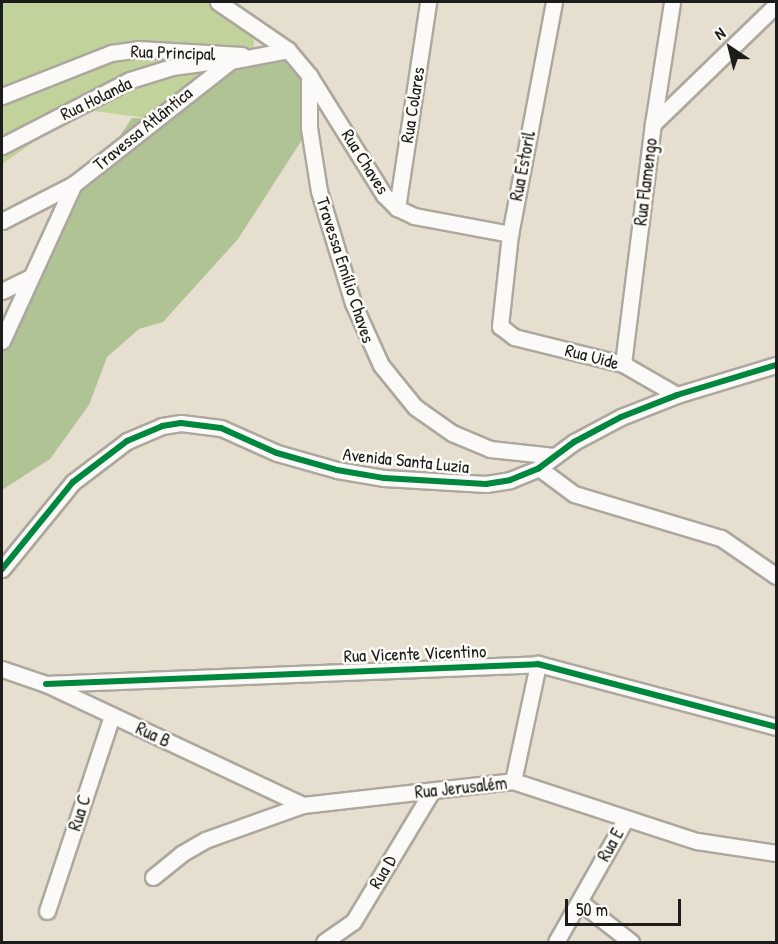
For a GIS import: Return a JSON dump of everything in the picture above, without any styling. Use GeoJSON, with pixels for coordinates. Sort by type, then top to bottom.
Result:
{"type":"FeatureCollection","features":[{"type":"Feature","properties":{"kind":"street","name":"Rua Chaves"},"geometry":{"type":"LineString","coordinates":[[218,2],[288,50],[309,75],[384,195],[397,208],[414,216],[510,234]]}},
{"type":"Feature","properties":{"kind":"street","name":"Rua Colares"},"geometry":{"type":"LineString","coordinates":[[397,208],[428,2]]}},
{"type":"Feature","properties":{"kind":"street","name":"Rua Estoril"},"geometry":{"type":"LineString","coordinates":[[503,331],[499,320],[510,234],[554,2]]}},
{"type":"Feature","properties":{"kind":"street","name":"Rua Flamengo"},"geometry":{"type":"LineString","coordinates":[[623,364],[653,124],[672,2]]}},
{"type":"Feature","properties":{"kind":"street"},"geometry":{"type":"LineString","coordinates":[[653,124],[777,5]]}},
{"type":"Feature","properties":{"kind":"street","name":"Rua Principal"},"geometry":{"type":"LineString","coordinates":[[2,96],[111,53],[171,50],[238,58]]}},
{"type":"Feature","properties":{"kind":"street"},"geometry":{"type":"LineString","coordinates":[[238,58],[288,50]]}},
{"type":"Feature","properties":{"kind":"street","name":"Rua Holanda"},"geometry":{"type":"LineString","coordinates":[[2,146],[130,81],[201,62],[238,58]]}},
{"type":"Feature","properties":{"kind":"street","name":"Travessa Atlântica"},"geometry":{"type":"LineString","coordinates":[[2,221],[74,184],[238,58]]}},
{"type":"Feature","properties":{"kind":"street","name":"Travessa Emílio Chaves"},"geometry":{"type":"LineString","coordinates":[[309,75],[309,128],[319,191],[361,325],[381,365],[415,407],[462,438],[490,449],[554,456]]}},
{"type":"Feature","properties":{"kind":"street"},"geometry":{"type":"LineString","coordinates":[[2,341],[74,184]]}},
{"type":"Feature","properties":{"kind":"street"},"geometry":{"type":"LineString","coordinates":[[2,291],[29,278]]}},
{"type":"Feature","properties":{"kind":"street","name":"Rua Uide"},"geometry":{"type":"LineString","coordinates":[[503,331],[514,337],[623,364],[677,394]]}},
{"type":"Feature","properties":{"kind":"street","name":"Avenida Santa Luzia"},"geometry":{"type":"LineString","coordinates":[[2,569],[73,482],[127,441],[162,426],[181,423],[221,428],[309,463],[384,478],[486,484],[510,480],[539,468],[595,429],[677,394],[777,365]]}},
{"type":"Feature","properties":{"kind":"street"},"geometry":{"type":"LineString","coordinates":[[539,468],[562,487],[619,511],[721,538],[777,576]]}},
{"type":"Feature","properties":{"kind":"street"},"geometry":{"type":"LineString","coordinates":[[513,781],[538,664]]}},
{"type":"Feature","properties":{"kind":"street","name":"Rua Vicente Vicentino"},"geometry":{"type":"LineString","coordinates":[[46,684],[538,664],[777,728]]}},
{"type":"Feature","properties":{"kind":"street","name":"Rua B"},"geometry":{"type":"LineString","coordinates":[[2,669],[46,684],[303,805]]}},
{"type":"Feature","properties":{"kind":"street","name":"Rua C"},"geometry":{"type":"LineString","coordinates":[[47,911],[112,716]]}},
{"type":"Feature","properties":{"kind":"street","name":"Rua Jerusalém"},"geometry":{"type":"LineString","coordinates":[[153,877],[181,854],[205,840],[303,805],[513,781],[625,820],[697,841],[777,853]]}},
{"type":"Feature","properties":{"kind":"street","name":"Rua D"},"geometry":{"type":"LineString","coordinates":[[324,942],[353,922],[432,791]]}},
{"type":"Feature","properties":{"kind":"street","name":"Rua E"},"geometry":{"type":"LineString","coordinates":[[556,942],[625,820]]}},
{"type":"Feature","properties":{"kind":"street"},"geometry":{"type":"LineString","coordinates":[[580,902],[631,942]]}},
{"type":"Feature","properties":{"kind":"green space"},"geometry":{"type":"Polygon","coordinates":[[[2,2],[229,2],[243,16],[254,42],[252,58],[154,119],[95,111],[67,119],[2,164],[2,2]]]}},
{"type":"Feature","properties":{"kind":"green space"},"geometry":{"type":"Polygon","coordinates":[[[282,53],[302,77],[309,129],[238,239],[163,322],[139,329],[107,357],[89,405],[50,459],[2,490],[2,328],[34,261],[132,118],[154,119],[252,59],[282,53]]]}},
{"type":"Feature","properties":{"kind":"cycle path"},"geometry":{"type":"LineString","coordinates":[[2,569],[73,482],[127,441],[162,426],[181,423],[221,428],[277,453],[337,470],[384,478],[486,484],[510,480],[539,468],[574,442],[621,417],[677,395],[776,365]]}},
{"type":"Feature","properties":{"kind":"cycle path"},"geometry":{"type":"LineString","coordinates":[[46,684],[538,664],[776,727]]}}]}
